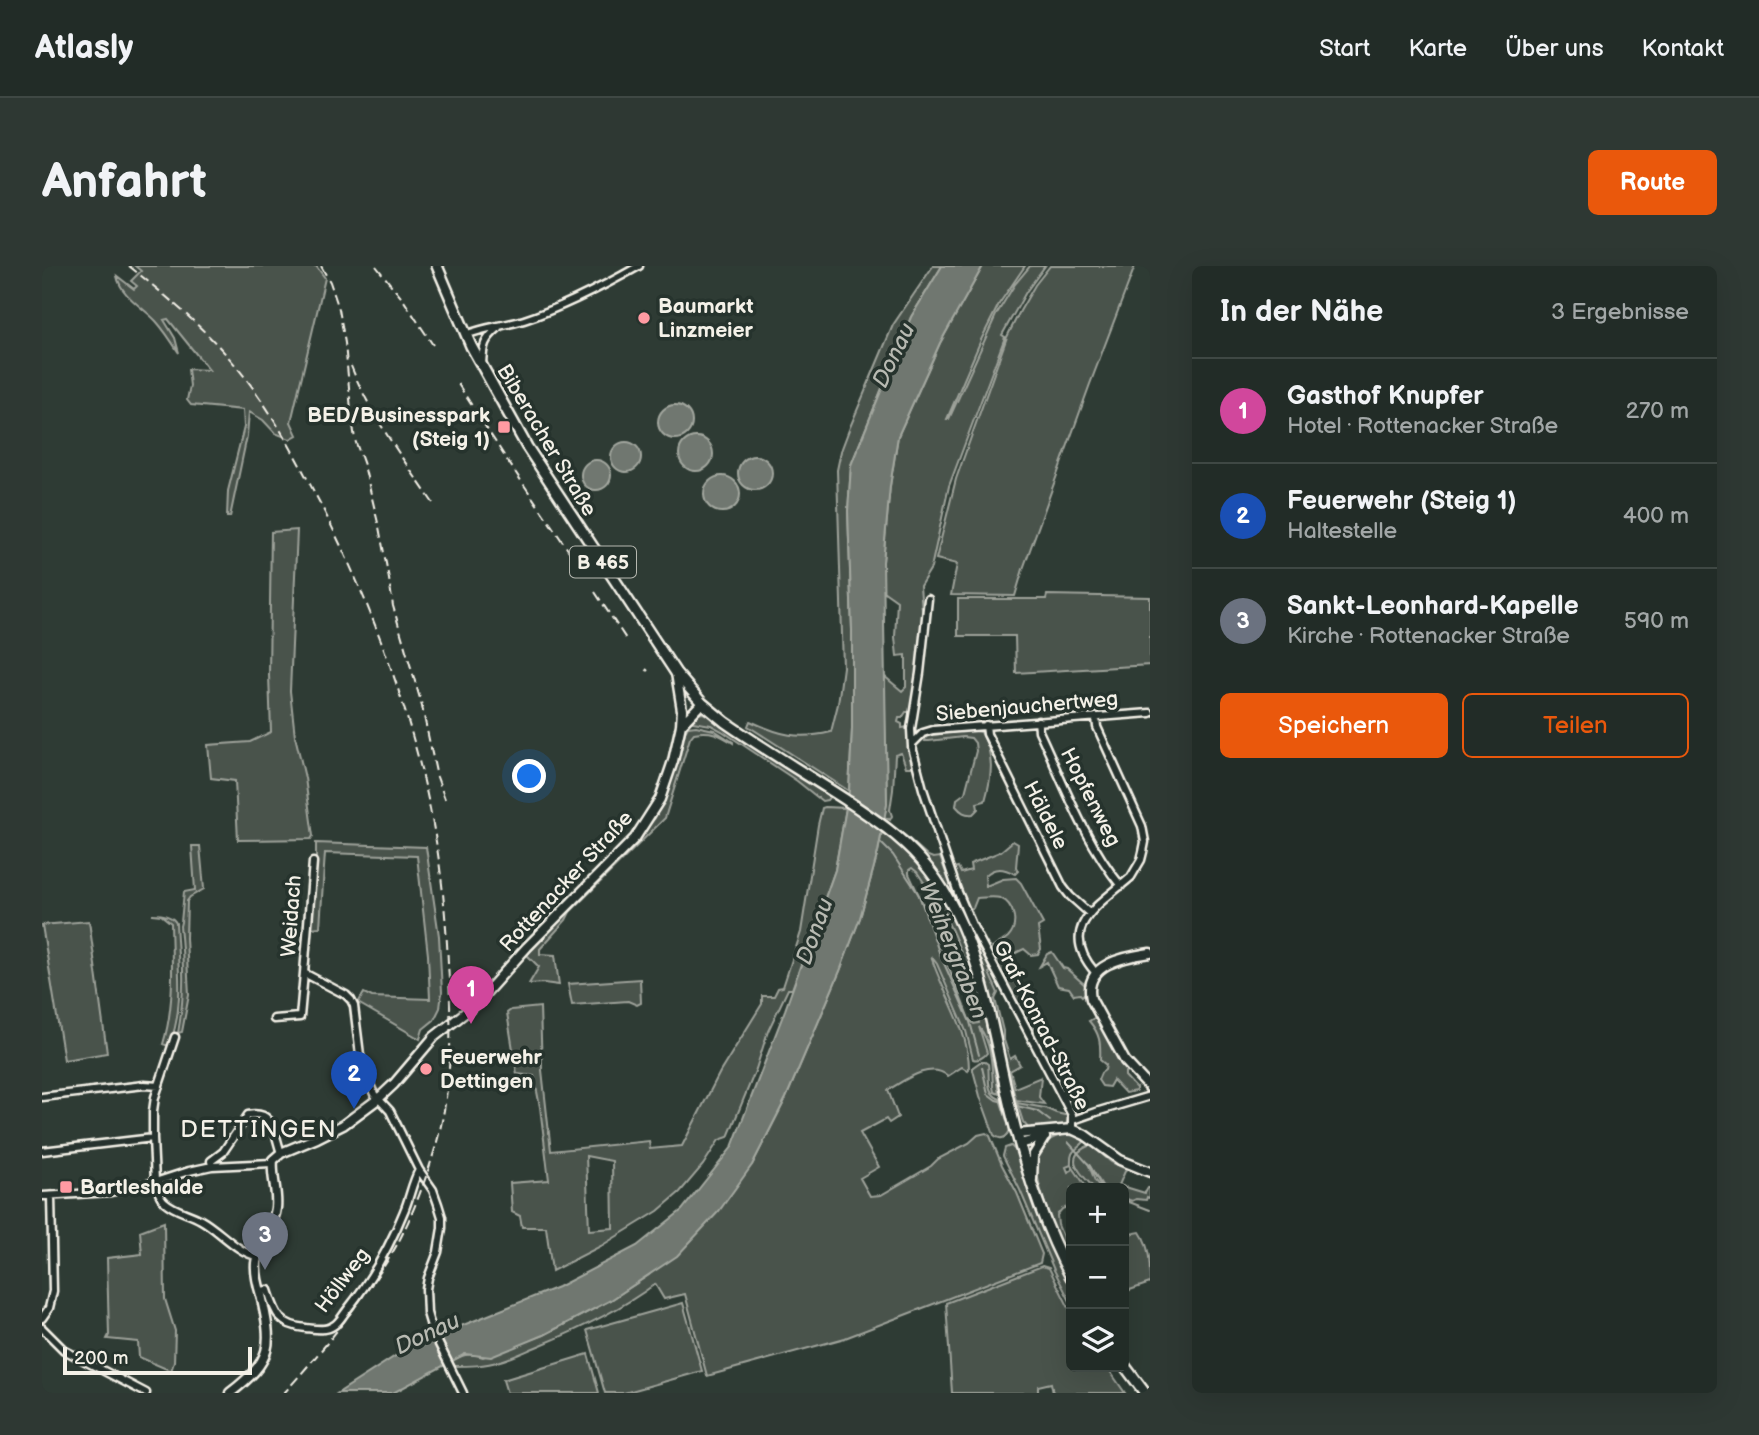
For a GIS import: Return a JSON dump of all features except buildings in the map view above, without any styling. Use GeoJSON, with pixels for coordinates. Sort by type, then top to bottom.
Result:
{"type":"FeatureCollection","features":[{"type":"Feature","properties":{"kind":"main road","name":"Biberacher Straße"},"geometry":{"type":"LineString","coordinates":[[437,266],[466,335],[527,447],[676,673]]}},
{"type":"Feature","properties":{"kind":"main road","name":"B 465"},"geometry":{"type":"LineString","coordinates":[[676,673],[700,701],[739,731],[888,828],[921,860],[940,885],[954,909],[971,950],[1019,1139],[1046,1221],[1066,1266]]}},
{"type":"Feature","properties":{"kind":"main road","name":"Rottenacker Straße"},"geometry":{"type":"LineString","coordinates":[[272,1163],[281,1153],[334,1129],[379,1099],[434,1037],[475,1005],[527,947],[635,838],[652,814],[667,782],[681,725],[682,710],[676,673]]}},
{"type":"Feature","properties":{"kind":"main road"},"geometry":{"type":"LineString","coordinates":[[682,710],[690,701],[700,701]]}},
{"type":"Feature","properties":{"kind":"main road","name":"Rottenacker Straße"},"geometry":{"type":"LineString","coordinates":[[681,725],[700,701]]}},
{"type":"Feature","properties":{"kind":"main road"},"geometry":{"type":"LineString","coordinates":[[1150,953],[1121,959],[1095,972],[1089,989],[1091,999],[1125,1061],[1150,1088]]}},
{"type":"Feature","properties":{"kind":"main road"},"geometry":{"type":"LineString","coordinates":[[1019,1139],[1072,1124]]}},
{"type":"Feature","properties":{"kind":"main road","name":"Graf-Konrad-Straße"},"geometry":{"type":"LineString","coordinates":[[1072,1124],[1120,1160],[1150,1172]]}},
{"type":"Feature","properties":{"kind":"main road"},"geometry":{"type":"LineString","coordinates":[[1032,1182],[1033,1156],[1044,1138],[1057,1130]]}},
{"type":"Feature","properties":{"kind":"main road"},"geometry":{"type":"LineString","coordinates":[[1019,1139],[1044,1138]]}},
{"type":"Feature","properties":{"kind":"main road"},"geometry":{"type":"LineString","coordinates":[[230,1393],[250,1378],[266,1353],[266,1316],[256,1273],[257,1256],[274,1220],[276,1208],[272,1163]]}},
{"type":"Feature","properties":{"kind":"main road"},"geometry":{"type":"LineString","coordinates":[[1129,1372],[1145,1393]]}},
{"type":"Feature","properties":{"kind":"street"},"geometry":{"type":"LineString","coordinates":[[466,335],[548,312],[639,266]]}},
{"type":"Feature","properties":{"kind":"street"},"geometry":{"type":"LineString","coordinates":[[481,365],[488,337],[500,326]]}},
{"type":"Feature","properties":{"kind":"street","name":"Graf-Konrad-Straße"},"geometry":{"type":"LineString","coordinates":[[928,599],[911,729],[923,789],[957,890],[982,946],[1072,1115],[1072,1124]]}},
{"type":"Feature","properties":{"kind":"street","name":"Siebenjauchertweg"},"geometry":{"type":"LineString","coordinates":[[912,744],[923,733],[933,730],[1150,713]]}},
{"type":"Feature","properties":{"kind":"street"},"geometry":{"type":"LineString","coordinates":[[1095,972],[1080,951],[1081,928],[1089,913],[1136,871],[1144,842],[1140,819],[1097,727],[1096,717]]}},
{"type":"Feature","properties":{"kind":"street","name":"Hopfenweg"},"geometry":{"type":"LineString","coordinates":[[1038,721],[1039,731],[1082,823],[1121,886]]}},
{"type":"Feature","properties":{"kind":"street","name":"Häldele"},"geometry":{"type":"LineString","coordinates":[[986,725],[987,734],[1063,887],[1089,913]]}},
{"type":"Feature","properties":{"kind":"street"},"geometry":{"type":"LineString","coordinates":[[1141,860],[1150,863]]}},
{"type":"Feature","properties":{"kind":"street","name":"Weidach"},"geometry":{"type":"LineString","coordinates":[[274,1019],[300,1017],[313,862]]}},
{"type":"Feature","properties":{"kind":"street","name":"Weidach"},"geometry":{"type":"LineString","coordinates":[[304,973],[351,1000],[360,1055],[371,1087],[379,1099]]}},
{"type":"Feature","properties":{"kind":"street"},"geometry":{"type":"LineString","coordinates":[[175,1037],[153,1111],[155,1182],[167,1205],[199,1219],[245,1252],[257,1256]]}},
{"type":"Feature","properties":{"kind":"street"},"geometry":{"type":"LineString","coordinates":[[42,1097],[144,1084],[159,1086]]}},
{"type":"Feature","properties":{"kind":"street"},"geometry":{"type":"LineString","coordinates":[[1072,1124],[1096,1112],[1150,1096]]}},
{"type":"Feature","properties":{"kind":"street"},"geometry":{"type":"LineString","coordinates":[[379,1099],[390,1111],[419,1170],[432,1189],[442,1217],[438,1252],[426,1289],[428,1313],[432,1330],[462,1391]]}},
{"type":"Feature","properties":{"kind":"street"},"geometry":{"type":"LineString","coordinates":[[212,1166],[211,1161],[223,1152],[248,1115],[267,1118],[272,1124],[281,1153]]}},
{"type":"Feature","properties":{"kind":"street"},"geometry":{"type":"LineString","coordinates":[[42,1150],[153,1138]]}},
{"type":"Feature","properties":{"kind":"street"},"geometry":{"type":"LineString","coordinates":[[42,1196],[113,1191],[212,1166],[272,1163]]}},
{"type":"Feature","properties":{"kind":"street","name":"Höllweg"},"geometry":{"type":"LineString","coordinates":[[260,1291],[268,1290],[276,1314],[294,1326],[326,1329],[334,1326],[357,1297],[383,1256],[406,1208],[419,1170]]}},
{"type":"Feature","properties":{"kind":"street"},"geometry":{"type":"LineString","coordinates":[[42,1318],[53,1291],[51,1195]]}},
{"type":"Feature","properties":{"kind":"street"},"geometry":{"type":"LineString","coordinates":[[42,1328],[64,1350],[146,1393]]}},
{"type":"Feature","properties":{"kind":"shaded area"},"geometry":{"type":"Polygon","coordinates":[[[135,266],[316,266],[325,278],[291,422],[297,435],[290,439],[275,433],[263,420],[249,412],[247,436],[230,517],[227,517],[228,491],[244,427],[243,410],[191,405],[187,400],[190,386],[188,369],[209,370],[168,319],[164,320],[175,338],[179,353],[156,321],[123,289],[117,276],[134,289],[137,286],[131,281],[141,271],[135,266]]]}},
{"type":"Feature","properties":{"kind":"shaded area"},"geometry":{"type":"Polygon","coordinates":[[[933,266],[942,266],[911,317],[851,465],[848,511],[852,630],[849,791],[748,726],[750,721],[780,733],[799,736],[831,732],[843,667],[837,470],[841,451],[893,325],[933,266]]]}},
{"type":"Feature","properties":{"kind":"shaded area"},"geometry":{"type":"Polygon","coordinates":[[[983,266],[1025,266],[999,304],[947,419],[996,315],[1015,284],[1030,266],[1045,266],[1026,292],[1002,335],[1005,337],[949,486],[931,568],[920,586],[923,622],[911,712],[906,712],[898,722],[902,724],[902,728],[908,727],[913,765],[906,767],[901,753],[895,755],[890,820],[884,817],[887,804],[884,676],[902,691],[906,687],[906,655],[897,656],[895,637],[897,601],[883,591],[890,486],[898,436],[940,343],[983,266]]]}},
{"type":"Feature","properties":{"kind":"shaded area"},"geometry":{"type":"Polygon","coordinates":[[[1050,266],[1135,266],[1015,596],[951,595],[957,564],[936,559],[956,479],[1007,337],[1035,285],[1050,266]]]}},
{"type":"Feature","properties":{"kind":"shaded area"},"geometry":{"type":"Polygon","coordinates":[[[297,530],[290,691],[295,736],[305,778],[313,836],[311,839],[238,840],[235,781],[211,778],[208,745],[250,742],[271,732],[271,532],[297,530]]]}},
{"type":"Feature","properties":{"kind":"shaded area"},"geometry":{"type":"Polygon","coordinates":[[[1047,595],[1150,597],[1150,665],[1016,673],[1015,636],[958,636],[958,599],[1046,599],[1047,595]]]}},
{"type":"Feature","properties":{"kind":"shaded area"},"geometry":{"type":"Polygon","coordinates":[[[703,713],[830,796],[822,801],[722,731],[711,725],[693,722],[695,716],[703,713]]]}},
{"type":"Feature","properties":{"kind":"shaded area"},"geometry":{"type":"Polygon","coordinates":[[[688,727],[714,730],[733,743],[715,734],[694,733],[690,738],[665,818],[570,912],[540,949],[540,954],[555,955],[559,985],[529,984],[539,967],[527,955],[599,882],[655,818],[668,788],[685,732],[688,727]]]}},
{"type":"Feature","properties":{"kind":"shaded area"},"geometry":{"type":"Polygon","coordinates":[[[970,730],[981,732],[989,749],[991,766],[985,801],[977,803],[978,809],[973,814],[963,813],[956,806],[957,799],[965,793],[976,751],[975,743],[971,738],[963,737],[925,741],[926,736],[970,730]]]}},
{"type":"Feature","properties":{"kind":"shaded area"},"geometry":{"type":"Polygon","coordinates":[[[822,808],[846,808],[835,870],[792,989],[788,989],[768,1031],[756,1069],[728,1137],[719,1140],[703,1165],[680,1192],[658,1211],[601,1246],[552,1271],[546,1227],[522,1227],[520,1216],[512,1212],[510,1183],[549,1180],[534,1076],[517,1074],[507,1013],[511,1010],[540,1007],[542,1070],[551,1151],[649,1141],[650,1149],[682,1146],[720,1072],[762,1004],[762,996],[774,996],[778,988],[783,987],[801,932],[822,808]],[[586,1156],[589,1230],[613,1228],[612,1161],[586,1156]]]}},
{"type":"Feature","properties":{"kind":"shaded area"},"geometry":{"type":"Polygon","coordinates":[[[891,825],[928,856],[940,857],[998,993],[995,999],[1003,1037],[1010,1059],[1015,1056],[1020,1065],[1010,1071],[1015,1088],[1041,1077],[1039,1097],[1044,1104],[1016,1100],[983,968],[964,918],[934,869],[891,825]]]}},
{"type":"Feature","properties":{"kind":"shaded area"},"geometry":{"type":"Polygon","coordinates":[[[882,832],[911,856],[934,883],[952,915],[977,985],[999,1094],[994,1092],[987,1040],[979,1027],[987,1053],[981,1058],[973,1059],[966,1031],[931,956],[965,1039],[969,1069],[968,1071],[962,1067],[948,1076],[933,1070],[926,1071],[888,1090],[898,1117],[889,1123],[886,1119],[860,1133],[879,1167],[860,1178],[870,1196],[881,1195],[978,1135],[986,1133],[990,1136],[1017,1193],[1042,1254],[1040,1263],[845,1338],[707,1376],[685,1294],[664,1299],[655,1284],[598,1319],[514,1357],[488,1364],[452,1366],[449,1362],[462,1356],[483,1357],[544,1335],[611,1300],[649,1275],[752,1165],[786,1098],[840,971],[860,918],[882,832]],[[912,868],[909,874],[930,919],[969,1019],[974,1024],[979,1023],[970,983],[952,931],[912,868]]]}},
{"type":"Feature","properties":{"kind":"shaded area"},"geometry":{"type":"Polygon","coordinates":[[[1013,841],[1018,844],[1018,871],[1015,874],[996,869],[985,876],[986,886],[1003,879],[1016,878],[1043,924],[1038,927],[1041,949],[1038,954],[1031,955],[1024,949],[1003,959],[1027,1005],[1034,1033],[992,961],[989,950],[1006,939],[1014,927],[1012,910],[1005,901],[994,897],[977,898],[973,908],[969,909],[953,868],[958,867],[961,873],[971,870],[970,864],[1000,852],[1013,841]]]}},
{"type":"Feature","properties":{"kind":"shaded area"},"geometry":{"type":"Polygon","coordinates":[[[316,843],[426,847],[439,936],[442,992],[440,1008],[434,1020],[423,1029],[420,1039],[358,1003],[364,993],[372,997],[430,999],[417,856],[325,853],[320,927],[311,928],[316,843]]]}},
{"type":"Feature","properties":{"kind":"shaded area"},"geometry":{"type":"Polygon","coordinates":[[[192,846],[200,846],[204,889],[187,901],[189,995],[182,1032],[178,1033],[183,993],[180,926],[184,892],[195,890],[192,846]]]}},
{"type":"Feature","properties":{"kind":"shaded area"},"geometry":{"type":"Polygon","coordinates":[[[152,914],[162,915],[169,917],[176,923],[179,1001],[169,1046],[163,1044],[171,999],[171,923],[161,915],[152,914]]]}},
{"type":"Feature","properties":{"kind":"shaded area"},"geometry":{"type":"Polygon","coordinates":[[[89,921],[107,1053],[64,1060],[42,925],[89,921]]]}},
{"type":"Feature","properties":{"kind":"shaded area"},"geometry":{"type":"Polygon","coordinates":[[[1052,952],[1063,968],[1085,985],[1085,993],[1082,996],[1074,995],[1069,988],[1058,986],[1047,962],[1040,966],[1047,954],[1052,952]]]}},
{"type":"Feature","properties":{"kind":"shaded area"},"geometry":{"type":"Polygon","coordinates":[[[640,979],[641,1003],[637,1005],[628,1001],[572,1005],[568,984],[640,979]]]}},
{"type":"Feature","properties":{"kind":"shaded area"},"geometry":{"type":"Polygon","coordinates":[[[1096,1017],[1128,1070],[1125,1076],[1136,1091],[1125,1093],[1113,1080],[1109,1087],[1102,1086],[1098,1080],[1106,1065],[1100,1060],[1099,1039],[1089,1021],[1096,1017]]]}},
{"type":"Feature","properties":{"kind":"shaded area"},"geometry":{"type":"Polygon","coordinates":[[[980,1062],[988,1064],[990,1089],[1000,1099],[1010,1130],[1003,1138],[994,1135],[980,1096],[973,1067],[980,1062]]]}},
{"type":"Feature","properties":{"kind":"shaded area"},"geometry":{"type":"Polygon","coordinates":[[[1017,1103],[1069,1116],[1066,1125],[1029,1129],[1023,1122],[1017,1103]]]}},
{"type":"Feature","properties":{"kind":"shaded area"},"geometry":{"type":"Polygon","coordinates":[[[1072,1135],[1078,1136],[1084,1142],[1071,1156],[1071,1165],[1066,1167],[1068,1172],[1072,1170],[1072,1166],[1084,1183],[1066,1183],[1066,1207],[1057,1215],[1066,1244],[1066,1257],[1047,1211],[1036,1164],[1040,1150],[1051,1139],[1072,1135]]]}},
{"type":"Feature","properties":{"kind":"shaded area"},"geometry":{"type":"Polygon","coordinates":[[[1091,1145],[1111,1162],[1126,1169],[1120,1183],[1100,1183],[1088,1163],[1097,1183],[1090,1183],[1076,1165],[1075,1159],[1082,1149],[1091,1145]]]}},
{"type":"Feature","properties":{"kind":"shaded area"},"geometry":{"type":"Polygon","coordinates":[[[1011,1146],[1016,1151],[1031,1195],[1066,1275],[1066,1293],[1003,1156],[1005,1148],[1011,1146]]]}},
{"type":"Feature","properties":{"kind":"shaded area"},"geometry":{"type":"Polygon","coordinates":[[[1129,1188],[1145,1193],[1150,1188],[1150,1198],[1129,1200],[1129,1188]]]}},
{"type":"Feature","properties":{"kind":"shaded area"},"geometry":{"type":"Polygon","coordinates":[[[164,1222],[165,1299],[175,1331],[171,1371],[139,1357],[138,1342],[107,1339],[107,1258],[142,1254],[140,1231],[164,1222]]]}},
{"type":"Feature","properties":{"kind":"shaded area"},"geometry":{"type":"Polygon","coordinates":[[[1140,1232],[1148,1249],[1150,1283],[1129,1290],[1129,1246],[1129,1234],[1140,1232]]]}},
{"type":"Feature","properties":{"kind":"shaded area"},"geometry":{"type":"Polygon","coordinates":[[[1042,1266],[1049,1268],[1066,1302],[1066,1372],[1110,1372],[1125,1393],[1053,1393],[1051,1383],[1038,1386],[1038,1393],[952,1393],[946,1303],[1042,1266]]]}},
{"type":"Feature","properties":{"kind":"shaded area"},"geometry":{"type":"Polygon","coordinates":[[[683,1303],[702,1371],[624,1393],[605,1393],[587,1330],[683,1303]]]}},
{"type":"Feature","properties":{"kind":"shaded area"},"geometry":{"type":"Polygon","coordinates":[[[588,1354],[599,1393],[507,1393],[503,1380],[588,1354]]]}},
{"type":"Feature","properties":{"kind":"water","name":"Donau"},"geometry":{"type":"Polygon","coordinates":[[[942,266],[983,266],[940,343],[898,436],[883,562],[887,804],[878,852],[860,918],[840,971],[786,1098],[752,1165],[719,1211],[677,1256],[611,1300],[544,1335],[491,1357],[465,1354],[393,1393],[338,1393],[411,1346],[558,1287],[637,1246],[682,1210],[732,1147],[835,870],[849,791],[852,630],[848,511],[851,465],[911,317],[942,266]]]}},
{"type":"Feature","properties":{"kind":"water"},"geometry":{"type":"Polygon","coordinates":[[[675,405],[687,410],[692,422],[687,434],[675,439],[663,434],[658,422],[663,410],[675,405]]]}},
{"type":"Feature","properties":{"kind":"water"},"geometry":{"type":"Polygon","coordinates":[[[696,437],[708,442],[713,454],[708,466],[696,471],[684,466],[679,454],[684,442],[696,437]]]}},
{"type":"Feature","properties":{"kind":"water"},"geometry":{"type":"Polygon","coordinates":[[[626,442],[637,446],[641,457],[637,468],[626,472],[615,468],[611,457],[615,446],[626,442]]]}},
{"type":"Feature","properties":{"kind":"water"},"geometry":{"type":"Polygon","coordinates":[[[755,456],[767,461],[772,473],[767,485],[755,490],[743,485],[738,473],[743,461],[755,456]]]}},
{"type":"Feature","properties":{"kind":"water"},"geometry":{"type":"Polygon","coordinates":[[[596,460],[606,465],[611,475],[606,485],[596,490],[586,485],[581,475],[586,465],[596,460]]]}},
{"type":"Feature","properties":{"kind":"water"},"geometry":{"type":"Polygon","coordinates":[[[722,476],[735,481],[740,494],[735,507],[722,512],[709,507],[704,494],[709,481],[722,476]]]}},
{"type":"Feature","properties":{"kind":"waterway","name":"Weihergraben"},"geometry":{"type":"LineString","coordinates":[[880,842],[893,855],[919,895],[939,952],[970,1022],[979,1055]]}},
{"type":"Feature","properties":{"kind":"waterway","name":"Weihergraben"},"geometry":{"type":"LineString","coordinates":[[982,1067],[988,1094],[1004,1102]]}},
{"type":"Feature","properties":{"kind":"waterway","name":"Weihergraben"},"geometry":{"type":"LineString","coordinates":[[1013,1105],[1037,1111],[1050,1121]]}},
{"type":"Feature","properties":{"kind":"waterway","name":"Weihergraben"},"geometry":{"type":"LineString","coordinates":[[1068,1142],[1090,1166],[1099,1183]]}},
{"type":"Feature","properties":{"kind":"waterway","name":"Weihergraben"},"geometry":{"type":"LineString","coordinates":[[1129,1202],[1150,1210]]}},
{"type":"Feature","properties":{"kind":"railway"},"geometry":{"type":"LineString","coordinates":[[129,266],[196,324],[242,373],[282,433],[322,507],[358,584],[390,664],[426,788],[439,863],[446,929],[450,1058],[445,1106],[434,1152],[414,1208],[388,1260],[338,1329],[284,1393]]}},
{"type":"Feature","properties":{"kind":"railway"},"geometry":{"type":"LineString","coordinates":[[321,266],[330,282],[339,309],[355,440],[379,527],[393,606],[445,799]]}},
{"type":"Feature","properties":{"kind":"railway"},"geometry":{"type":"LineString","coordinates":[[376,266],[404,301],[433,345]]}},
{"type":"Feature","properties":{"kind":"railway"},"geometry":{"type":"LineString","coordinates":[[351,366],[378,420],[433,503]]}},
{"type":"Feature","properties":{"kind":"railway"},"geometry":{"type":"LineString","coordinates":[[458,384],[573,557]]}},
{"type":"Feature","properties":{"kind":"railway"},"geometry":{"type":"LineString","coordinates":[[595,592],[626,639]]}},
{"type":"Feature","properties":{"kind":"place","name":"Baumarkt Linzmeier"},"geometry":{"type":"Point","coordinates":[644,318]}},
{"type":"Feature","properties":{"kind":"place","name":"BED/Businesspark (Steig 1)"},"geometry":{"type":"Point","coordinates":[504,427]}},
{"type":"Feature","properties":{"kind":"place","name":"Gasthof Knupfer"},"geometry":{"type":"Point","coordinates":[471,1024]}},
{"type":"Feature","properties":{"kind":"place","name":"Feuerwehr Dettingen"},"geometry":{"type":"Point","coordinates":[426,1069]}},
{"type":"Feature","properties":{"kind":"place","name":"Feuerwehr (Steig 1)"},"geometry":{"type":"Point","coordinates":[354,1109]}},
{"type":"Feature","properties":{"kind":"place","name":"Bartleshalde"},"geometry":{"type":"Point","coordinates":[66,1187]}},
{"type":"Feature","properties":{"kind":"place","name":"Sankt-Leonhard-Kapelle"},"geometry":{"type":"Point","coordinates":[265,1270]}},
{"type":"Feature","properties":{"kind":"district","name":"DETTINGEN"},"geometry":{"type":"Point","coordinates":[259,1129]}}]}
